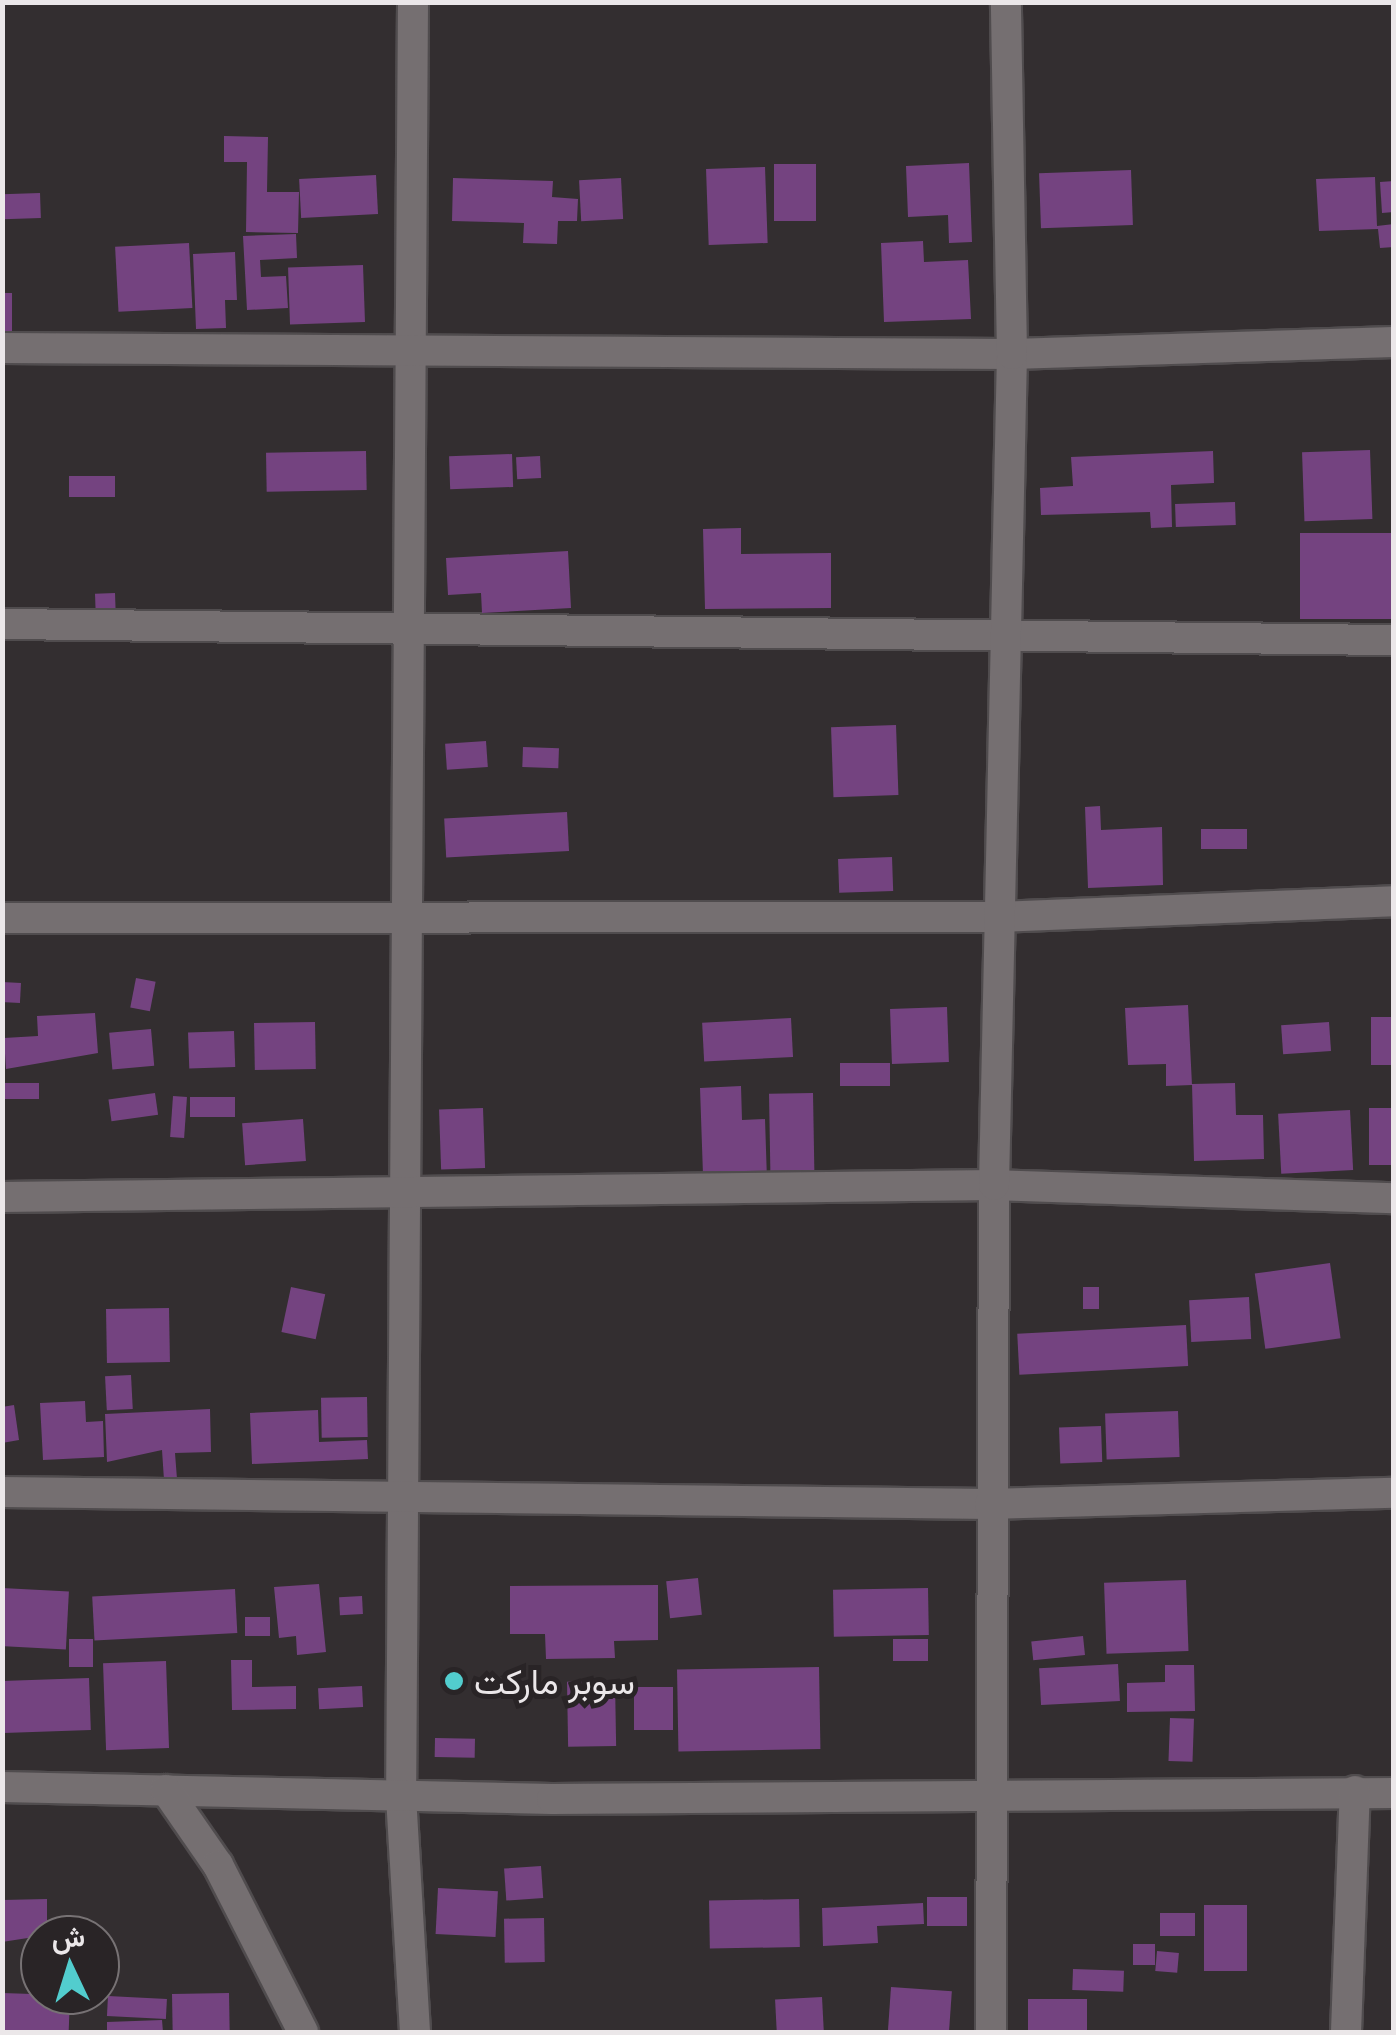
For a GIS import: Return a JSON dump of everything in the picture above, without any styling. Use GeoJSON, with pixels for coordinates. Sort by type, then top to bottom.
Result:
{"type":"FeatureCollection","features":[{"type":"Feature","properties":{"kind":"street"},"geometry":{"type":"LineString","coordinates":[[413,2],[408,1497],[401,1796],[415,2032]]}},
{"type":"Feature","properties":{"kind":"street"},"geometry":{"type":"LineString","coordinates":[[991,2032],[994,1791],[990,1504],[1012,354],[1006,2]]}},
{"type":"Feature","properties":{"kind":"street"},"geometry":{"type":"LineString","coordinates":[[2,348],[1012,354],[1394,342]]}},
{"type":"Feature","properties":{"kind":"street"},"geometry":{"type":"LineString","coordinates":[[2,624],[1394,640]]}},
{"type":"Feature","properties":{"kind":"street"},"geometry":{"type":"LineString","coordinates":[[2,918],[1000,917],[1394,901]]}},
{"type":"Feature","properties":{"kind":"street"},"geometry":{"type":"LineString","coordinates":[[2,1197],[994,1185],[1394,1198]]}},
{"type":"Feature","properties":{"kind":"street"},"geometry":{"type":"LineString","coordinates":[[2,1492],[990,1504],[1394,1493]]}},
{"type":"Feature","properties":{"kind":"street"},"geometry":{"type":"LineString","coordinates":[[2,1787],[401,1796],[994,1791],[1394,1793]]}},
{"type":"Feature","properties":{"kind":"street"},"geometry":{"type":"LineString","coordinates":[[166,1790],[218,1865],[304,2032]]}},
{"type":"Feature","properties":{"kind":"street"},"geometry":{"type":"LineString","coordinates":[[1346,2032],[1355,1791]]}},
{"type":"Feature","properties":{"kind":"building"},"geometry":{"type":"Polygon","coordinates":[[[224,136],[268,137],[267,192],[299,192],[298,233],[246,232],[247,162],[224,162],[224,136]]]}},
{"type":"Feature","properties":{"kind":"building"},"geometry":{"type":"Polygon","coordinates":[[[969,163],[972,242],[949,243],[948,215],[908,217],[906,166],[969,163]]]}},
{"type":"Feature","properties":{"kind":"building"},"geometry":{"type":"Polygon","coordinates":[[[774,164],[816,164],[816,221],[774,221],[774,164]]]}},
{"type":"Feature","properties":{"kind":"building"},"geometry":{"type":"Polygon","coordinates":[[[765,167],[768,243],[709,245],[706,169],[765,167]]]}},
{"type":"Feature","properties":{"kind":"building"},"geometry":{"type":"Polygon","coordinates":[[[1131,170],[1133,225],[1041,228],[1039,173],[1131,170]]]}},
{"type":"Feature","properties":{"kind":"building"},"geometry":{"type":"Polygon","coordinates":[[[376,175],[378,214],[301,218],[299,179],[376,175]]]}},
{"type":"Feature","properties":{"kind":"building"},"geometry":{"type":"Polygon","coordinates":[[[1375,177],[1377,226],[1394,224],[1394,247],[1380,248],[1378,229],[1319,231],[1316,179],[1375,177]]]}},
{"type":"Feature","properties":{"kind":"building"},"geometry":{"type":"Polygon","coordinates":[[[453,178],[553,181],[552,197],[578,199],[577,221],[558,221],[557,244],[523,243],[524,223],[452,221],[453,178]]]}},
{"type":"Feature","properties":{"kind":"building"},"geometry":{"type":"Polygon","coordinates":[[[621,178],[623,219],[581,221],[579,180],[621,178]]]}},
{"type":"Feature","properties":{"kind":"building"},"geometry":{"type":"Polygon","coordinates":[[[1394,181],[1394,212],[1382,213],[1380,182],[1394,181]]]}},
{"type":"Feature","properties":{"kind":"building"},"geometry":{"type":"Polygon","coordinates":[[[40,193],[41,218],[3,219],[2,194],[40,193]]]}},
{"type":"Feature","properties":{"kind":"building"},"geometry":{"type":"Polygon","coordinates":[[[296,234],[297,258],[260,260],[261,277],[286,276],[288,308],[247,310],[243,236],[296,234]]]}},
{"type":"Feature","properties":{"kind":"building"},"geometry":{"type":"Polygon","coordinates":[[[923,241],[924,262],[968,260],[971,319],[884,322],[881,243],[923,241]]]}},
{"type":"Feature","properties":{"kind":"building"},"geometry":{"type":"Polygon","coordinates":[[[189,243],[192,308],[119,312],[115,247],[189,243]]]}},
{"type":"Feature","properties":{"kind":"building"},"geometry":{"type":"Polygon","coordinates":[[[235,252],[237,300],[225,300],[226,328],[196,329],[193,254],[235,252]]]}},
{"type":"Feature","properties":{"kind":"building"},"geometry":{"type":"Polygon","coordinates":[[[363,265],[365,322],[290,325],[288,268],[363,265]]]}},
{"type":"Feature","properties":{"kind":"building"},"geometry":{"type":"Polygon","coordinates":[[[2,293],[12,293],[12,337],[2,337],[2,293]]]}},
{"type":"Feature","properties":{"kind":"building"},"geometry":{"type":"Polygon","coordinates":[[[1370,450],[1372,519],[1304,521],[1302,452],[1370,450]]]}},
{"type":"Feature","properties":{"kind":"building"},"geometry":{"type":"Polygon","coordinates":[[[366,451],[367,490],[267,492],[266,453],[366,451]]]}},
{"type":"Feature","properties":{"kind":"building"},"geometry":{"type":"Polygon","coordinates":[[[1213,451],[1214,483],[1171,485],[1172,527],[1151,528],[1150,512],[1041,515],[1040,488],[1073,486],[1071,457],[1213,451]]]}},
{"type":"Feature","properties":{"kind":"building"},"geometry":{"type":"Polygon","coordinates":[[[512,454],[513,487],[450,489],[449,456],[512,454]]]}},
{"type":"Feature","properties":{"kind":"building"},"geometry":{"type":"Polygon","coordinates":[[[540,456],[541,478],[517,479],[516,457],[540,456]]]}},
{"type":"Feature","properties":{"kind":"building"},"geometry":{"type":"Polygon","coordinates":[[[69,476],[115,476],[115,497],[69,497],[69,476]]]}},
{"type":"Feature","properties":{"kind":"building"},"geometry":{"type":"Polygon","coordinates":[[[1235,502],[1236,525],[1176,527],[1175,504],[1235,502]]]}},
{"type":"Feature","properties":{"kind":"building"},"geometry":{"type":"Polygon","coordinates":[[[741,528],[741,554],[831,553],[831,608],[705,609],[703,529],[741,528]]]}},
{"type":"Feature","properties":{"kind":"building"},"geometry":{"type":"Polygon","coordinates":[[[1300,533],[1394,533],[1394,619],[1300,619],[1300,533]]]}},
{"type":"Feature","properties":{"kind":"building"},"geometry":{"type":"Polygon","coordinates":[[[568,551],[571,608],[482,613],[481,593],[448,595],[446,558],[568,551]]]}},
{"type":"Feature","properties":{"kind":"building"},"geometry":{"type":"Polygon","coordinates":[[[115,593],[116,616],[96,617],[95,594],[115,593]]]}},
{"type":"Feature","properties":{"kind":"building"},"geometry":{"type":"Polygon","coordinates":[[[896,725],[898,795],[833,797],[831,727],[896,725]]]}},
{"type":"Feature","properties":{"kind":"building"},"geometry":{"type":"Polygon","coordinates":[[[486,741],[488,767],[447,770],[445,744],[486,741]]]}},
{"type":"Feature","properties":{"kind":"building"},"geometry":{"type":"Polygon","coordinates":[[[523,747],[559,748],[558,768],[522,767],[523,747]]]}},
{"type":"Feature","properties":{"kind":"building"},"geometry":{"type":"Polygon","coordinates":[[[1100,806],[1101,830],[1162,827],[1163,885],[1088,888],[1085,807],[1100,806]]]}},
{"type":"Feature","properties":{"kind":"building"},"geometry":{"type":"Polygon","coordinates":[[[567,812],[569,851],[446,857],[444,818],[567,812]]]}},
{"type":"Feature","properties":{"kind":"building"},"geometry":{"type":"Polygon","coordinates":[[[1201,829],[1247,829],[1247,849],[1201,849],[1201,829]]]}},
{"type":"Feature","properties":{"kind":"building"},"geometry":{"type":"Polygon","coordinates":[[[892,857],[893,891],[839,893],[838,859],[892,857]]]}},
{"type":"Feature","properties":{"kind":"building"},"geometry":{"type":"Polygon","coordinates":[[[136,978],[156,982],[150,1011],[130,1007],[136,978]]]}},
{"type":"Feature","properties":{"kind":"building"},"geometry":{"type":"Polygon","coordinates":[[[2,982],[21,983],[20,1003],[2,1002],[2,982]]]}},
{"type":"Feature","properties":{"kind":"building"},"geometry":{"type":"Polygon","coordinates":[[[1188,1005],[1192,1085],[1166,1086],[1166,1064],[1128,1065],[1125,1008],[1188,1005]]]}},
{"type":"Feature","properties":{"kind":"building"},"geometry":{"type":"Polygon","coordinates":[[[947,1007],[949,1062],[892,1064],[890,1009],[947,1007]]]}},
{"type":"Feature","properties":{"kind":"building"},"geometry":{"type":"Polygon","coordinates":[[[95,1013],[98,1053],[6,1069],[4,1038],[38,1036],[37,1016],[95,1013]]]}},
{"type":"Feature","properties":{"kind":"building"},"geometry":{"type":"Polygon","coordinates":[[[1371,1017],[1394,1017],[1394,1065],[1371,1065],[1371,1017]]]}},
{"type":"Feature","properties":{"kind":"building"},"geometry":{"type":"Polygon","coordinates":[[[791,1018],[793,1057],[704,1062],[702,1023],[791,1018]]]}},
{"type":"Feature","properties":{"kind":"building"},"geometry":{"type":"Polygon","coordinates":[[[315,1022],[316,1069],[255,1070],[254,1023],[315,1022]]]}},
{"type":"Feature","properties":{"kind":"building"},"geometry":{"type":"Polygon","coordinates":[[[1329,1022],[1331,1051],[1283,1054],[1281,1025],[1329,1022]]]}},
{"type":"Feature","properties":{"kind":"building"},"geometry":{"type":"Polygon","coordinates":[[[151,1029],[154,1066],[112,1070],[109,1033],[151,1029]]]}},
{"type":"Feature","properties":{"kind":"building"},"geometry":{"type":"Polygon","coordinates":[[[234,1031],[235,1067],[189,1069],[188,1033],[234,1031]]]}},
{"type":"Feature","properties":{"kind":"building"},"geometry":{"type":"Polygon","coordinates":[[[840,1063],[890,1063],[890,1086],[840,1086],[840,1063]]]}},
{"type":"Feature","properties":{"kind":"building"},"geometry":{"type":"Polygon","coordinates":[[[2,1083],[39,1083],[39,1099],[2,1099],[2,1083]]]}},
{"type":"Feature","properties":{"kind":"building"},"geometry":{"type":"Polygon","coordinates":[[[1235,1083],[1236,1115],[1263,1115],[1264,1159],[1194,1161],[1192,1084],[1235,1083]]]}},
{"type":"Feature","properties":{"kind":"building"},"geometry":{"type":"Polygon","coordinates":[[[741,1086],[742,1120],[765,1119],[767,1180],[703,1175],[700,1088],[741,1086]]]}},
{"type":"Feature","properties":{"kind":"building"},"geometry":{"type":"Polygon","coordinates":[[[155,1093],[158,1115],[112,1121],[108,1100],[155,1093]]]}},
{"type":"Feature","properties":{"kind":"building"},"geometry":{"type":"Polygon","coordinates":[[[813,1093],[814,1177],[770,1178],[769,1094],[813,1093]]]}},
{"type":"Feature","properties":{"kind":"building"},"geometry":{"type":"Polygon","coordinates":[[[173,1096],[187,1097],[184,1138],[170,1137],[173,1096]]]}},
{"type":"Feature","properties":{"kind":"building"},"geometry":{"type":"Polygon","coordinates":[[[190,1097],[235,1097],[235,1117],[190,1117],[190,1097]]]}},
{"type":"Feature","properties":{"kind":"building"},"geometry":{"type":"Polygon","coordinates":[[[483,1108],[485,1168],[441,1169],[439,1110],[483,1108]]]}},
{"type":"Feature","properties":{"kind":"building"},"geometry":{"type":"Polygon","coordinates":[[[1369,1108],[1394,1108],[1394,1165],[1369,1165],[1369,1108]]]}},
{"type":"Feature","properties":{"kind":"building"},"geometry":{"type":"Polygon","coordinates":[[[1350,1110],[1353,1170],[1281,1174],[1278,1114],[1350,1110]]]}},
{"type":"Feature","properties":{"kind":"building"},"geometry":{"type":"Polygon","coordinates":[[[303,1119],[306,1161],[245,1165],[242,1123],[303,1119]]]}},
{"type":"Feature","properties":{"kind":"building"},"geometry":{"type":"Polygon","coordinates":[[[1330,1263],[1341,1338],[1265,1349],[1255,1274],[1330,1263]]]}},
{"type":"Feature","properties":{"kind":"building"},"geometry":{"type":"Polygon","coordinates":[[[291,1287],[325,1294],[316,1339],[281,1332],[291,1287]]]}},
{"type":"Feature","properties":{"kind":"building"},"geometry":{"type":"Polygon","coordinates":[[[1083,1287],[1099,1287],[1099,1309],[1083,1309],[1083,1287]]]}},
{"type":"Feature","properties":{"kind":"building"},"geometry":{"type":"Polygon","coordinates":[[[1249,1297],[1251,1339],[1191,1342],[1189,1300],[1249,1297]]]}},
{"type":"Feature","properties":{"kind":"building"},"geometry":{"type":"Polygon","coordinates":[[[169,1308],[170,1362],[107,1363],[106,1309],[169,1308]]]}},
{"type":"Feature","properties":{"kind":"building"},"geometry":{"type":"Polygon","coordinates":[[[1186,1325],[1188,1366],[1019,1375],[1017,1334],[1186,1325]]]}},
{"type":"Feature","properties":{"kind":"building"},"geometry":{"type":"Polygon","coordinates":[[[131,1375],[133,1409],[107,1410],[105,1376],[131,1375]]]}},
{"type":"Feature","properties":{"kind":"building"},"geometry":{"type":"Polygon","coordinates":[[[367,1397],[368,1437],[322,1438],[321,1398],[367,1397]]]}},
{"type":"Feature","properties":{"kind":"building"},"geometry":{"type":"Polygon","coordinates":[[[85,1401],[86,1422],[103,1421],[104,1457],[43,1460],[40,1403],[85,1401]]]}},
{"type":"Feature","properties":{"kind":"building"},"geometry":{"type":"Polygon","coordinates":[[[14,1405],[19,1440],[2,1443],[2,1407],[14,1405]]]}},
{"type":"Feature","properties":{"kind":"building"},"geometry":{"type":"Polygon","coordinates":[[[210,1409],[211,1452],[175,1453],[177,1479],[164,1480],[162,1450],[107,1462],[105,1414],[210,1409]]]}},
{"type":"Feature","properties":{"kind":"building"},"geometry":{"type":"Polygon","coordinates":[[[318,1410],[319,1442],[367,1440],[368,1459],[252,1464],[250,1413],[318,1410]]]}},
{"type":"Feature","properties":{"kind":"building"},"geometry":{"type":"Polygon","coordinates":[[[1178,1411],[1180,1457],[1107,1460],[1105,1414],[1178,1411]]]}},
{"type":"Feature","properties":{"kind":"building"},"geometry":{"type":"Polygon","coordinates":[[[1101,1426],[1102,1462],[1060,1463],[1059,1427],[1101,1426]]]}},
{"type":"Feature","properties":{"kind":"building"},"geometry":{"type":"Polygon","coordinates":[[[698,1578],[702,1615],[670,1618],[666,1581],[698,1578]]]}},
{"type":"Feature","properties":{"kind":"building"},"geometry":{"type":"Polygon","coordinates":[[[1186,1580],[1188,1651],[1107,1654],[1104,1583],[1186,1580]]]}},
{"type":"Feature","properties":{"kind":"building"},"geometry":{"type":"Polygon","coordinates":[[[319,1584],[326,1652],[297,1655],[296,1636],[279,1638],[274,1587],[319,1584]]]}},
{"type":"Feature","properties":{"kind":"building"},"geometry":{"type":"Polygon","coordinates":[[[658,1585],[658,1640],[614,1641],[615,1658],[546,1659],[545,1634],[510,1634],[510,1586],[658,1585]]]}},
{"type":"Feature","properties":{"kind":"building"},"geometry":{"type":"Polygon","coordinates":[[[2,1588],[69,1592],[66,1649],[2,1646],[2,1588]]]}},
{"type":"Feature","properties":{"kind":"building"},"geometry":{"type":"Polygon","coordinates":[[[928,1588],[929,1635],[834,1637],[833,1590],[928,1588]]]}},
{"type":"Feature","properties":{"kind":"building"},"geometry":{"type":"Polygon","coordinates":[[[235,1589],[237,1633],[94,1640],[92,1596],[235,1589]]]}},
{"type":"Feature","properties":{"kind":"building"},"geometry":{"type":"Polygon","coordinates":[[[362,1596],[363,1614],[340,1615],[339,1597],[362,1596]]]}},
{"type":"Feature","properties":{"kind":"building"},"geometry":{"type":"Polygon","coordinates":[[[245,1617],[270,1617],[270,1636],[245,1636],[245,1617]]]}},
{"type":"Feature","properties":{"kind":"building"},"geometry":{"type":"Polygon","coordinates":[[[1083,1636],[1085,1655],[1033,1660],[1031,1641],[1083,1636]]]}},
{"type":"Feature","properties":{"kind":"building"},"geometry":{"type":"Polygon","coordinates":[[[69,1639],[93,1639],[93,1667],[69,1667],[69,1639]]]}},
{"type":"Feature","properties":{"kind":"building"},"geometry":{"type":"Polygon","coordinates":[[[893,1639],[928,1639],[928,1661],[893,1661],[893,1639]]]}},
{"type":"Feature","properties":{"kind":"building"},"geometry":{"type":"Polygon","coordinates":[[[231,1660],[252,1660],[252,1687],[296,1686],[296,1709],[232,1710],[231,1660]]]}},
{"type":"Feature","properties":{"kind":"building"},"geometry":{"type":"Polygon","coordinates":[[[166,1661],[169,1748],[106,1750],[103,1663],[166,1661]]]}},
{"type":"Feature","properties":{"kind":"building"},"geometry":{"type":"Polygon","coordinates":[[[1118,1664],[1120,1701],[1041,1705],[1039,1668],[1118,1664]]]}},
{"type":"Feature","properties":{"kind":"building"},"geometry":{"type":"Polygon","coordinates":[[[1165,1665],[1194,1665],[1195,1711],[1127,1712],[1127,1683],[1165,1682],[1165,1665]]]}},
{"type":"Feature","properties":{"kind":"building"},"geometry":{"type":"Polygon","coordinates":[[[819,1667],[820,1749],[678,1751],[677,1669],[819,1667]]]}},
{"type":"Feature","properties":{"kind":"building"},"geometry":{"type":"Polygon","coordinates":[[[89,1678],[91,1730],[4,1733],[2,1681],[89,1678]]]}},
{"type":"Feature","properties":{"kind":"building"},"geometry":{"type":"Polygon","coordinates":[[[615,1681],[616,1746],[568,1747],[567,1682],[615,1681]]]}},
{"type":"Feature","properties":{"kind":"building"},"geometry":{"type":"Polygon","coordinates":[[[362,1686],[363,1707],[319,1709],[318,1688],[362,1686]]]}},
{"type":"Feature","properties":{"kind":"building"},"geometry":{"type":"Polygon","coordinates":[[[634,1687],[673,1687],[673,1730],[634,1730],[634,1687]]]}},
{"type":"Feature","properties":{"kind":"building"},"geometry":{"type":"Polygon","coordinates":[[[1170,1718],[1194,1719],[1192,1762],[1168,1761],[1170,1718]]]}},
{"type":"Feature","properties":{"kind":"building"},"geometry":{"type":"Polygon","coordinates":[[[435,1738],[475,1739],[475,1758],[435,1757],[435,1738]]]}},
{"type":"Feature","properties":{"kind":"building"},"geometry":{"type":"Polygon","coordinates":[[[541,1866],[543,1898],[506,1901],[504,1869],[541,1866]]]}},
{"type":"Feature","properties":{"kind":"building"},"geometry":{"type":"Polygon","coordinates":[[[438,1888],[498,1891],[496,1937],[436,1934],[438,1888]]]}},
{"type":"Feature","properties":{"kind":"building"},"geometry":{"type":"Polygon","coordinates":[[[927,1897],[967,1897],[967,1926],[927,1926],[927,1897]]]}},
{"type":"Feature","properties":{"kind":"building"},"geometry":{"type":"Polygon","coordinates":[[[47,1899],[47,1915],[20,1915],[20,1939],[2,1942],[2,1900],[47,1899]]]}},
{"type":"Feature","properties":{"kind":"building"},"geometry":{"type":"Polygon","coordinates":[[[799,1899],[800,1947],[710,1949],[709,1901],[799,1899]]]}},
{"type":"Feature","properties":{"kind":"building"},"geometry":{"type":"Polygon","coordinates":[[[923,1903],[924,1924],[877,1926],[878,1943],[823,1946],[822,1908],[923,1903]]]}},
{"type":"Feature","properties":{"kind":"building"},"geometry":{"type":"Polygon","coordinates":[[[1204,1905],[1247,1905],[1247,1971],[1204,1971],[1204,1905]]]}},
{"type":"Feature","properties":{"kind":"building"},"geometry":{"type":"Polygon","coordinates":[[[1160,1913],[1195,1913],[1195,1936],[1160,1936],[1160,1913]]]}},
{"type":"Feature","properties":{"kind":"building"},"geometry":{"type":"Polygon","coordinates":[[[544,1918],[545,1962],[505,1963],[504,1919],[544,1918]]]}},
{"type":"Feature","properties":{"kind":"building"},"geometry":{"type":"Polygon","coordinates":[[[1133,1944],[1155,1944],[1155,1965],[1133,1965],[1133,1944]]]}},
{"type":"Feature","properties":{"kind":"building"},"geometry":{"type":"Polygon","coordinates":[[[1157,1951],[1179,1953],[1177,1973],[1155,1971],[1157,1951]]]}},
{"type":"Feature","properties":{"kind":"building"},"geometry":{"type":"Polygon","coordinates":[[[1073,1969],[1124,1971],[1123,1992],[1072,1990],[1073,1969]]]}},
{"type":"Feature","properties":{"kind":"building"},"geometry":{"type":"Polygon","coordinates":[[[891,1987],[952,1991],[949,2032],[888,2032],[891,1987]]]}},
{"type":"Feature","properties":{"kind":"building"},"geometry":{"type":"Polygon","coordinates":[[[2,1993],[20,1994],[20,2015],[69,2015],[69,2032],[2,2032],[2,1993]]]}},
{"type":"Feature","properties":{"kind":"building"},"geometry":{"type":"Polygon","coordinates":[[[229,1993],[230,2032],[173,2032],[172,1994],[229,1993]]]}},
{"type":"Feature","properties":{"kind":"building"},"geometry":{"type":"Polygon","coordinates":[[[120,1997],[167,1999],[166,2019],[107,2015],[120,2015],[120,1997]]]}},
{"type":"Feature","properties":{"kind":"building"},"geometry":{"type":"Polygon","coordinates":[[[822,1997],[824,2032],[777,2032],[775,1999],[822,1997]]]}},
{"type":"Feature","properties":{"kind":"building"},"geometry":{"type":"Polygon","coordinates":[[[1028,1999],[1087,1999],[1087,2032],[1028,2032],[1028,1999]]]}},
{"type":"Feature","properties":{"kind":"building"},"geometry":{"type":"Polygon","coordinates":[[[162,2020],[163,2032],[107,2032],[107,2022],[162,2020]]]}},
{"type":"Feature","properties":{"kind":"place","name":"سوبر ماركت"},"geometry":{"type":"Point","coordinates":[454,1681]}}]}
